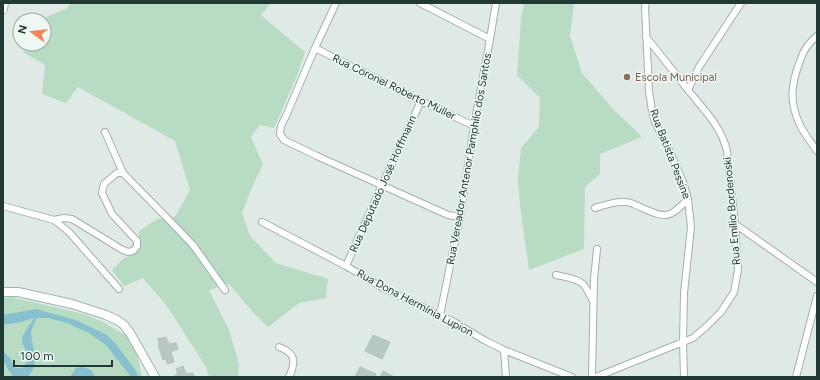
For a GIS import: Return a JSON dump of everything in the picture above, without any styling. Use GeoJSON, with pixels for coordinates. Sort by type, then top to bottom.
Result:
{"type":"FeatureCollection","features":[{"type":"Feature","properties":{"kind":"street"},"geometry":{"type":"LineString","coordinates":[[3,9],[4,3]]}},
{"type":"Feature","properties":{"kind":"street"},"geometry":{"type":"LineString","coordinates":[[336,3],[315,48],[280,134],[284,140],[317,156],[448,215],[460,217]]}},
{"type":"Feature","properties":{"kind":"street"},"geometry":{"type":"LineString","coordinates":[[420,3],[490,39]]}},
{"type":"Feature","properties":{"kind":"street","name":"Rua Vereador Antenor Pamphilo dos Santos"},"geometry":{"type":"LineString","coordinates":[[440,315],[460,217],[474,126],[496,3]]}},
{"type":"Feature","properties":{"kind":"street","name":"Rua Batista Pessine"},"geometry":{"type":"LineString","coordinates":[[646,3],[646,37],[649,91],[652,111],[655,122],[683,182],[688,199],[691,227],[684,293],[684,377]]}},
{"type":"Feature","properties":{"kind":"street"},"geometry":{"type":"LineString","coordinates":[[688,90],[700,67],[741,3]]}},
{"type":"Feature","properties":{"kind":"street"},"geometry":{"type":"LineString","coordinates":[[817,36],[804,49],[793,83],[792,95],[794,110],[800,125],[817,151]]}},
{"type":"Feature","properties":{"kind":"street","name":"Rua Emílio Bordenoski"},"geometry":{"type":"LineString","coordinates":[[596,377],[693,338],[721,312],[734,292],[738,270],[735,224],[725,142],[717,125],[646,37]]}},
{"type":"Feature","properties":{"kind":"street","name":"Rua Coronel Roberto Müller"},"geometry":{"type":"LineString","coordinates":[[315,48],[474,126]]}},
{"type":"Feature","properties":{"kind":"street","name":"Rua Deputado José Hoffmann"},"geometry":{"type":"LineString","coordinates":[[346,266],[421,101]]}},
{"type":"Feature","properties":{"kind":"street"},"geometry":{"type":"LineString","coordinates":[[105,132],[122,173],[193,245],[225,290]]}},
{"type":"Feature","properties":{"kind":"street"},"geometry":{"type":"LineString","coordinates":[[54,220],[72,218],[120,249],[128,252],[133,251],[137,246],[137,241],[112,214],[102,193],[104,184],[117,173],[122,173]]}},
{"type":"Feature","properties":{"kind":"street"},"geometry":{"type":"LineString","coordinates":[[595,208],[604,204],[626,202],[662,216],[678,210],[688,199]]}},
{"type":"Feature","properties":{"kind":"street"},"geometry":{"type":"LineString","coordinates":[[3,206],[54,220],[69,232],[119,289]]}},
{"type":"Feature","properties":{"kind":"street","name":"Rua Dona Hermínia Lupion"},"geometry":{"type":"LineString","coordinates":[[262,222],[346,266],[383,288],[454,322],[484,340],[504,350],[572,377]]}},
{"type":"Feature","properties":{"kind":"street"},"geometry":{"type":"LineString","coordinates":[[735,224],[817,282]]}},
{"type":"Feature","properties":{"kind":"street"},"geometry":{"type":"LineString","coordinates":[[592,377],[594,279],[597,249]]}},
{"type":"Feature","properties":{"kind":"street"},"geometry":{"type":"LineString","coordinates":[[556,275],[568,277],[584,285],[594,302]]}},
{"type":"Feature","properties":{"kind":"street"},"geometry":{"type":"LineString","coordinates":[[3,292],[18,292],[72,304],[106,315],[116,320],[124,325],[130,333],[155,377]]}},
{"type":"Feature","properties":{"kind":"street"},"geometry":{"type":"LineString","coordinates":[[796,377],[817,296]]}},
{"type":"Feature","properties":{"kind":"street"},"geometry":{"type":"LineString","coordinates":[[279,347],[292,354],[294,364],[289,377]]}},
{"type":"Feature","properties":{"kind":"street"},"geometry":{"type":"LineString","coordinates":[[504,350],[506,377]]}},
{"type":"Feature","properties":{"kind":"green space"},"geometry":{"type":"Polygon","coordinates":[[[71,3],[271,3],[261,15],[305,52],[297,76],[274,128],[260,125],[251,137],[263,164],[242,213],[250,236],[276,263],[328,279],[326,298],[299,303],[268,327],[229,284],[209,290],[229,330],[239,364],[238,377],[209,377],[206,367],[167,306],[143,278],[124,286],[112,270],[123,259],[137,252],[139,231],[157,219],[175,217],[190,190],[175,141],[78,87],[66,103],[42,94],[45,65],[23,52],[52,52],[52,15],[66,9],[71,3]]]}},
{"type":"Feature","properties":{"kind":"green space"},"geometry":{"type":"Polygon","coordinates":[[[524,3],[574,3],[570,36],[582,73],[613,109],[642,137],[600,154],[600,174],[585,187],[584,249],[529,270],[518,180],[521,148],[539,127],[540,98],[517,75],[521,20],[524,3]]]}},
{"type":"Feature","properties":{"kind":"green space"},"geometry":{"type":"Polygon","coordinates":[[[11,297],[84,314],[105,323],[127,336],[138,358],[142,377],[3,377],[3,298],[11,297]]]}},
{"type":"Feature","properties":{"kind":"water"},"geometry":{"type":"Polygon","coordinates":[[[36,309],[76,320],[107,335],[115,343],[139,377],[131,377],[106,345],[89,333],[67,323],[48,318],[37,318],[31,332],[35,356],[33,368],[28,377],[14,377],[3,361],[3,351],[10,358],[15,368],[22,368],[28,361],[22,338],[34,318],[3,325],[3,315],[36,309]]]}},
{"type":"Feature","properties":{"kind":"water"},"geometry":{"type":"Polygon","coordinates":[[[84,367],[91,370],[95,377],[70,377],[76,368],[84,367]]]}},
{"type":"Feature","properties":{"kind":"building"},"geometry":{"type":"Polygon","coordinates":[[[373,335],[390,342],[382,359],[365,351],[373,335]]]}},
{"type":"Feature","properties":{"kind":"building"},"geometry":{"type":"Polygon","coordinates":[[[166,337],[169,344],[176,343],[178,349],[171,352],[174,362],[167,364],[166,359],[163,360],[158,344],[160,343],[157,339],[166,337]]]}},
{"type":"Feature","properties":{"kind":"building"},"geometry":{"type":"Polygon","coordinates":[[[183,366],[186,374],[193,373],[194,377],[176,377],[175,375],[178,374],[176,369],[183,366]]]}},
{"type":"Feature","properties":{"kind":"building"},"geometry":{"type":"Polygon","coordinates":[[[360,367],[376,374],[375,377],[355,377],[360,367]]]}},
{"type":"Feature","properties":{"kind":"building"},"geometry":{"type":"Polygon","coordinates":[[[383,371],[395,377],[380,377],[383,371]]]}},
{"type":"Feature","properties":{"kind":"place","name":"Escola Municipal"},"geometry":{"type":"Point","coordinates":[627,77]}}]}
